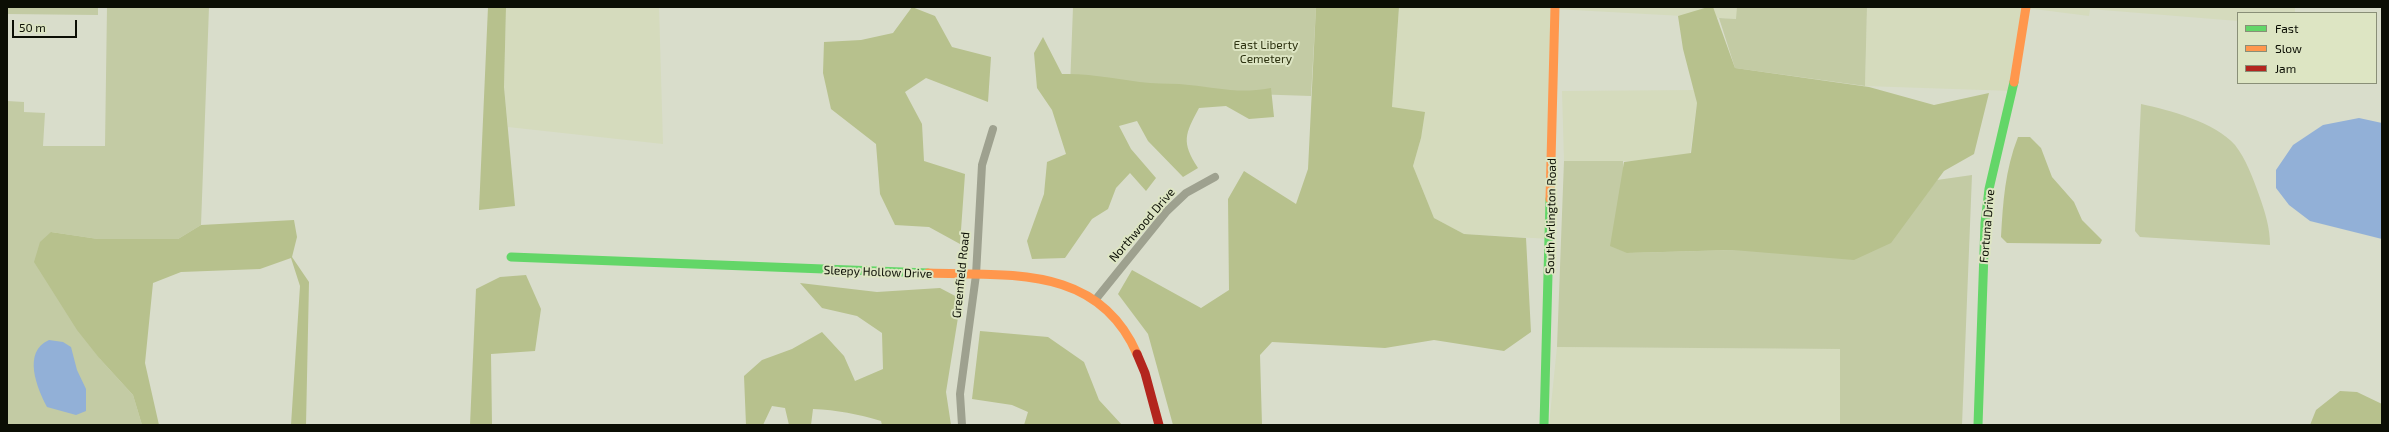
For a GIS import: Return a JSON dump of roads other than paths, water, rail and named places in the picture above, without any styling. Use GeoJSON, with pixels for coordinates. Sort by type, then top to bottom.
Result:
{"type":"FeatureCollection","features":[{"type":"Feature","properties":{"kind":"street","name":"South Arlington Road"},"geometry":{"type":"LineString","coordinates":[[1544,425],[1555,7]]}},
{"type":"Feature","properties":{"kind":"street","name":"Fortuna Drive"},"geometry":{"type":"LineString","coordinates":[[1978,425],[1985,222],[1989,189],[2012,91],[2026,7]]}},
{"type":"Feature","properties":{"kind":"street","name":"Greenfield Road"},"geometry":{"type":"LineString","coordinates":[[962,425],[960,394],[962,370],[976,275],[982,165],[993,129]]}},
{"type":"Feature","properties":{"kind":"street","name":"Northwood Drive"},"geometry":{"type":"LineString","coordinates":[[1096,299],[1167,211],[1186,193],[1215,177]]}},
{"type":"Feature","properties":{"kind":"street","name":"Sleepy Hollow Drive"},"geometry":{"type":"LineString","coordinates":[[511,257],[1041,278],[1071,286],[1096,299],[1113,314],[1131,343],[1143,372],[1159,425]]}},
{"type":"Feature","properties":{"kind":"water"},"geometry":{"type":"Polygon","coordinates":[[[2359,118],[2382,123],[2382,239],[2310,221],[2289,205],[2276,188],[2276,170],[2293,145],[2323,125],[2359,118]]]}},
{"type":"Feature","properties":{"kind":"water"},"geometry":{"type":"Polygon","coordinates":[[[49,340],[63,342],[71,347],[77,370],[86,389],[86,411],[76,415],[47,407],[36,381],[34,361],[36,353],[41,346],[49,340]]]}},
{"type":"Feature","properties":{"kind":"park label","name":"East Liberty Cemetery"},"geometry":{"type":"Point","coordinates":[1266,52]}}]}
